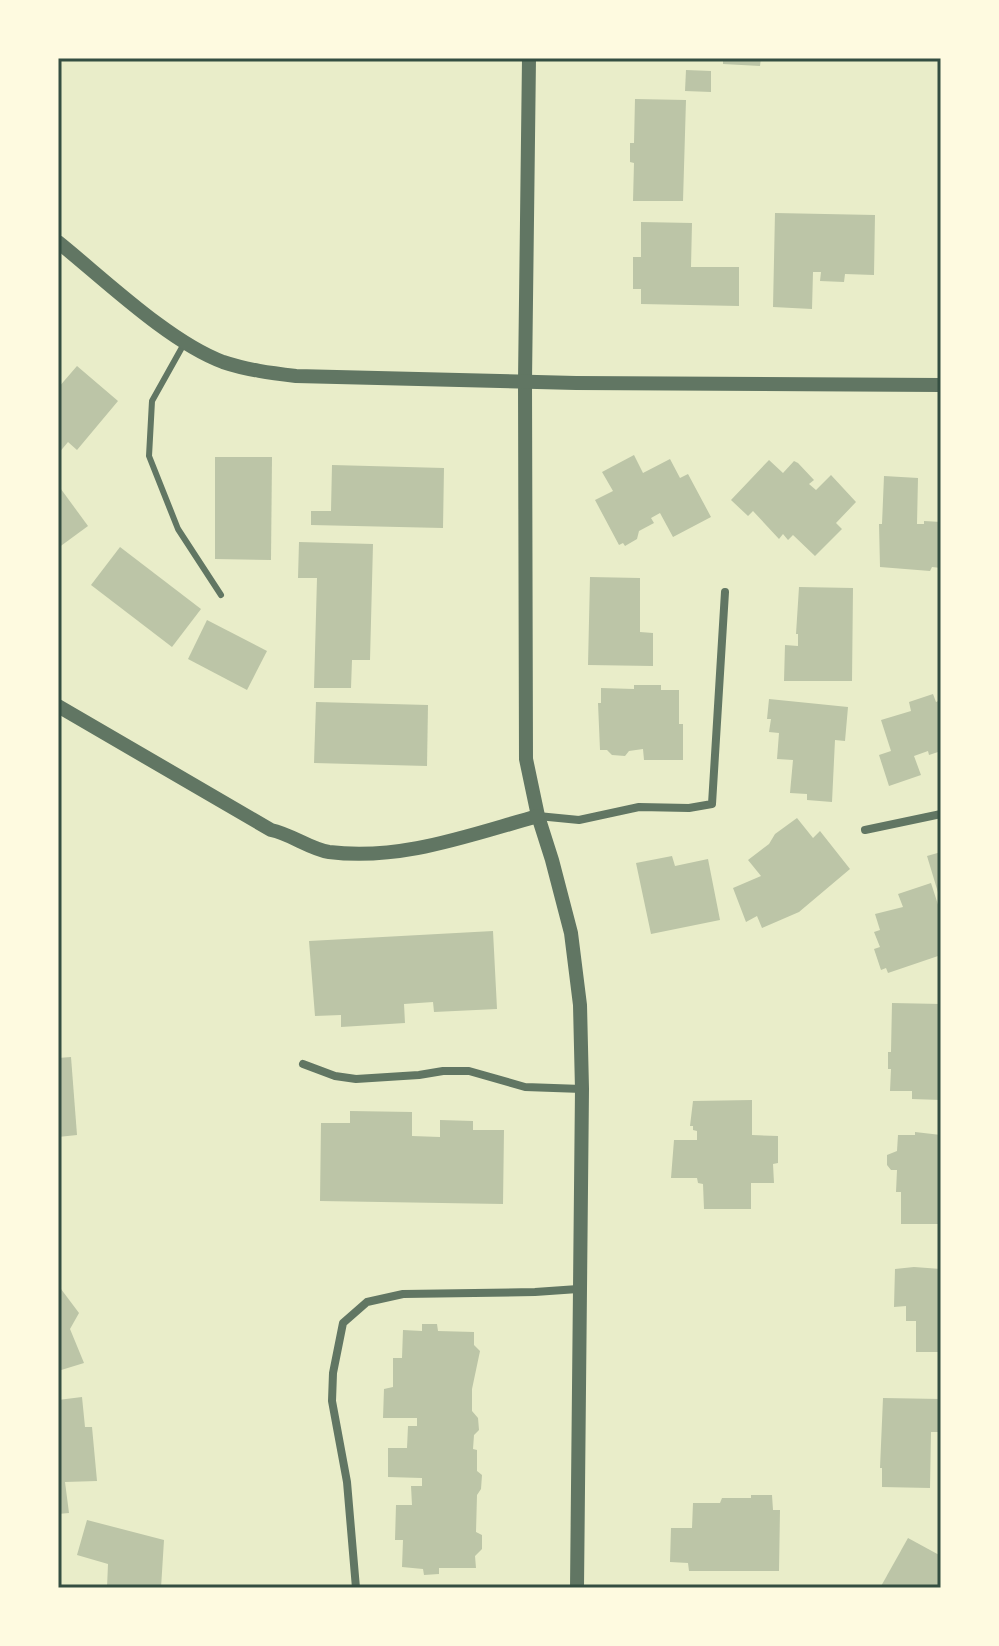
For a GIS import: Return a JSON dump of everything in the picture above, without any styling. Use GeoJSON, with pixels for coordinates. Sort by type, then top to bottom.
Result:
{"type":"FeatureCollection","features":[{"type":"Feature","properties":{"kind":"street"},"geometry":{"type":"LineString","coordinates":[[529,58],[525,381],[526,759],[538,816],[571,933],[580,1005],[582,1089],[577,1588]]}},
{"type":"Feature","properties":{"kind":"street"},"geometry":{"type":"LineString","coordinates":[[58,242],[185,342],[222,361],[257,372],[525,381],[941,385]]}},
{"type":"Feature","properties":{"kind":"street"},"geometry":{"type":"LineString","coordinates":[[58,706],[271,830],[327,851],[411,850],[445,844],[538,816],[579,820],[639,807],[689,808],[712,804],[725,592]]}},
{"type":"Feature","properties":{"kind":"street"},"geometry":{"type":"LineString","coordinates":[[865,830],[941,814]]}},
{"type":"Feature","properties":{"kind":"street"},"geometry":{"type":"LineString","coordinates":[[303,1064],[335,1076],[356,1079],[469,1071],[525,1087],[582,1089]]}},
{"type":"Feature","properties":{"kind":"street"},"geometry":{"type":"LineString","coordinates":[[356,1588],[347,1482],[332,1401],[333,1373],[343,1323],[367,1302],[403,1294],[578,1289]]}},
{"type":"Feature","properties":{"kind":"lane"},"geometry":{"type":"LineString","coordinates":[[185,342],[152,401],[149,456],[178,529],[221,595]]}},
{"type":"Feature","properties":{"kind":"building"},"geometry":{"type":"Polygon","coordinates":[[[723,58],[761,58],[760,66],[723,64],[723,58]]]}},
{"type":"Feature","properties":{"kind":"building"},"geometry":{"type":"Polygon","coordinates":[[[686,70],[711,71],[711,92],[685,91],[686,70]]]}},
{"type":"Feature","properties":{"kind":"building"},"geometry":{"type":"Polygon","coordinates":[[[635,99],[686,100],[683,201],[633,201],[634,163],[630,162],[630,143],[634,143],[635,99]]]}},
{"type":"Feature","properties":{"kind":"building"},"geometry":{"type":"Polygon","coordinates":[[[775,213],[875,215],[874,275],[845,274],[844,282],[820,281],[821,272],[813,272],[812,309],[773,307],[775,213]]]}},
{"type":"Feature","properties":{"kind":"building"},"geometry":{"type":"Polygon","coordinates":[[[641,222],[692,223],[691,267],[739,267],[739,306],[641,304],[641,289],[633,289],[633,257],[641,257],[641,222]]]}},
{"type":"Feature","properties":{"kind":"building"},"geometry":{"type":"Polygon","coordinates":[[[77,366],[118,401],[77,450],[68,442],[58,454],[58,388],[77,366]]]}},
{"type":"Feature","properties":{"kind":"building"},"geometry":{"type":"Polygon","coordinates":[[[634,455],[643,473],[670,459],[680,478],[688,474],[711,517],[673,537],[660,513],[651,518],[654,523],[639,531],[637,539],[625,546],[623,543],[619,545],[595,500],[613,491],[602,472],[634,455]]]}},
{"type":"Feature","properties":{"kind":"building"},"geometry":{"type":"Polygon","coordinates":[[[215,457],[272,457],[271,560],[215,559],[215,457]]]}},
{"type":"Feature","properties":{"kind":"building"},"geometry":{"type":"Polygon","coordinates":[[[769,460],[783,473],[794,461],[798,463],[814,480],[809,484],[816,490],[831,475],[856,502],[836,523],[842,529],[815,556],[793,535],[788,540],[783,534],[779,539],[753,511],[748,516],[731,500],[769,460]]]}},
{"type":"Feature","properties":{"kind":"building"},"geometry":{"type":"Polygon","coordinates":[[[332,465],[444,468],[443,528],[311,525],[311,511],[331,511],[332,465]]]}},
{"type":"Feature","properties":{"kind":"building"},"geometry":{"type":"Polygon","coordinates":[[[884,476],[918,478],[917,524],[924,524],[924,521],[941,522],[941,568],[932,567],[930,571],[880,567],[879,524],[882,524],[884,476]]]}},
{"type":"Feature","properties":{"kind":"building"},"geometry":{"type":"Polygon","coordinates":[[[58,485],[88,526],[58,548],[58,485]]]}},
{"type":"Feature","properties":{"kind":"building"},"geometry":{"type":"Polygon","coordinates":[[[299,542],[373,544],[370,660],[352,660],[351,688],[314,688],[317,578],[298,578],[299,542]]]}},
{"type":"Feature","properties":{"kind":"building"},"geometry":{"type":"Polygon","coordinates":[[[120,547],[201,609],[172,647],[91,585],[120,547]]]}},
{"type":"Feature","properties":{"kind":"building"},"geometry":{"type":"Polygon","coordinates":[[[590,577],[640,578],[640,632],[653,633],[653,666],[588,665],[590,577]]]}},
{"type":"Feature","properties":{"kind":"building"},"geometry":{"type":"Polygon","coordinates":[[[799,587],[853,588],[852,681],[784,681],[785,645],[798,646],[799,587]]]}},
{"type":"Feature","properties":{"kind":"building"},"geometry":{"type":"Polygon","coordinates":[[[207,620],[267,651],[247,690],[188,659],[207,620]]]}},
{"type":"Feature","properties":{"kind":"building"},"geometry":{"type":"Polygon","coordinates":[[[634,685],[661,685],[661,690],[679,690],[683,760],[644,760],[643,749],[629,751],[625,756],[600,750],[598,703],[601,703],[601,688],[634,689],[634,685]]]}},
{"type":"Feature","properties":{"kind":"building"},"geometry":{"type":"Polygon","coordinates":[[[933,694],[936,702],[941,700],[941,751],[914,756],[921,775],[889,786],[879,755],[891,751],[881,720],[911,711],[909,702],[933,694]]]}},
{"type":"Feature","properties":{"kind":"building"},"geometry":{"type":"Polygon","coordinates":[[[769,699],[848,707],[845,741],[835,740],[832,802],[807,800],[807,794],[790,793],[793,760],[777,759],[779,733],[769,732],[769,699]]]}},
{"type":"Feature","properties":{"kind":"building"},"geometry":{"type":"Polygon","coordinates":[[[316,702],[428,705],[427,766],[314,763],[316,702]]]}},
{"type":"Feature","properties":{"kind":"building"},"geometry":{"type":"Polygon","coordinates":[[[797,818],[813,838],[820,831],[850,869],[799,912],[762,928],[757,916],[746,922],[733,888],[761,876],[748,860],[797,818]]]}},
{"type":"Feature","properties":{"kind":"building"},"geometry":{"type":"Polygon","coordinates":[[[941,852],[941,898],[940,899],[927,856],[941,852]]]}},
{"type":"Feature","properties":{"kind":"building"},"geometry":{"type":"Polygon","coordinates":[[[672,856],[675,866],[708,859],[720,920],[651,934],[636,863],[672,856]]]}},
{"type":"Feature","properties":{"kind":"building"},"geometry":{"type":"Polygon","coordinates":[[[931,883],[941,914],[941,955],[888,973],[886,968],[881,970],[874,949],[880,947],[874,932],[880,930],[875,914],[903,907],[898,894],[931,883]]]}},
{"type":"Feature","properties":{"kind":"building"},"geometry":{"type":"Polygon","coordinates":[[[493,931],[497,1009],[434,1012],[433,1002],[404,1004],[405,1023],[341,1027],[341,1015],[315,1016],[309,941],[493,931]]]}},
{"type":"Feature","properties":{"kind":"building"},"geometry":{"type":"Polygon","coordinates":[[[892,1003],[941,1004],[938,1058],[941,1058],[941,1100],[912,1099],[912,1091],[890,1091],[888,1052],[891,1052],[892,1003]]]}},
{"type":"Feature","properties":{"kind":"building"},"geometry":{"type":"Polygon","coordinates":[[[71,1057],[77,1135],[58,1137],[58,1058],[71,1057]]]}},
{"type":"Feature","properties":{"kind":"building"},"geometry":{"type":"Polygon","coordinates":[[[752,1100],[752,1135],[778,1136],[778,1163],[773,1164],[774,1183],[751,1183],[751,1209],[704,1209],[703,1184],[698,1183],[697,1178],[671,1178],[674,1140],[697,1140],[697,1131],[690,1126],[693,1101],[752,1100]]]}},
{"type":"Feature","properties":{"kind":"building"},"geometry":{"type":"Polygon","coordinates":[[[350,1111],[412,1112],[412,1136],[440,1137],[440,1120],[473,1121],[473,1130],[504,1130],[503,1204],[320,1201],[321,1123],[350,1123],[350,1111]]]}},
{"type":"Feature","properties":{"kind":"building"},"geometry":{"type":"Polygon","coordinates":[[[915,1132],[941,1135],[941,1224],[901,1224],[901,1192],[896,1192],[897,1170],[891,1170],[887,1165],[887,1155],[897,1151],[898,1135],[915,1135],[915,1132]]]}},
{"type":"Feature","properties":{"kind":"building"},"geometry":{"type":"Polygon","coordinates":[[[895,1269],[941,1269],[941,1352],[916,1352],[916,1321],[906,1321],[906,1306],[894,1307],[895,1269]]]}},
{"type":"Feature","properties":{"kind":"building"},"geometry":{"type":"Polygon","coordinates":[[[58,1285],[79,1313],[70,1329],[84,1363],[58,1371],[58,1285]]]}},
{"type":"Feature","properties":{"kind":"building"},"geometry":{"type":"Polygon","coordinates":[[[422,1324],[437,1324],[438,1331],[474,1332],[474,1345],[480,1351],[472,1389],[472,1411],[478,1418],[479,1430],[474,1435],[473,1449],[477,1450],[477,1471],[482,1475],[481,1489],[477,1495],[476,1532],[482,1535],[482,1549],[475,1556],[476,1568],[439,1568],[439,1574],[424,1575],[423,1569],[402,1567],[403,1540],[395,1540],[396,1505],[412,1505],[411,1486],[422,1486],[422,1478],[388,1477],[388,1448],[407,1448],[408,1426],[417,1426],[417,1418],[383,1418],[384,1389],[393,1387],[393,1358],[402,1358],[403,1330],[422,1331],[422,1324]]]}},
{"type":"Feature","properties":{"kind":"building"},"geometry":{"type":"Polygon","coordinates":[[[82,1397],[85,1427],[92,1427],[97,1481],[65,1482],[69,1513],[58,1514],[58,1400],[82,1397]]]}},
{"type":"Feature","properties":{"kind":"building"},"geometry":{"type":"Polygon","coordinates":[[[883,1398],[941,1399],[941,1432],[931,1432],[930,1488],[882,1487],[883,1398]]]}},
{"type":"Feature","properties":{"kind":"building"},"geometry":{"type":"Polygon","coordinates":[[[751,1495],[772,1495],[773,1510],[780,1510],[779,1571],[689,1571],[688,1563],[670,1562],[671,1528],[692,1528],[693,1503],[720,1503],[722,1498],[751,1498],[751,1495]]]}},
{"type":"Feature","properties":{"kind":"building"},"geometry":{"type":"Polygon","coordinates":[[[87,1520],[164,1540],[161,1588],[107,1588],[108,1564],[77,1555],[87,1520]]]}},
{"type":"Feature","properties":{"kind":"building"},"geometry":{"type":"Polygon","coordinates":[[[908,1538],[941,1556],[941,1588],[880,1588],[908,1538]]]}}]}
